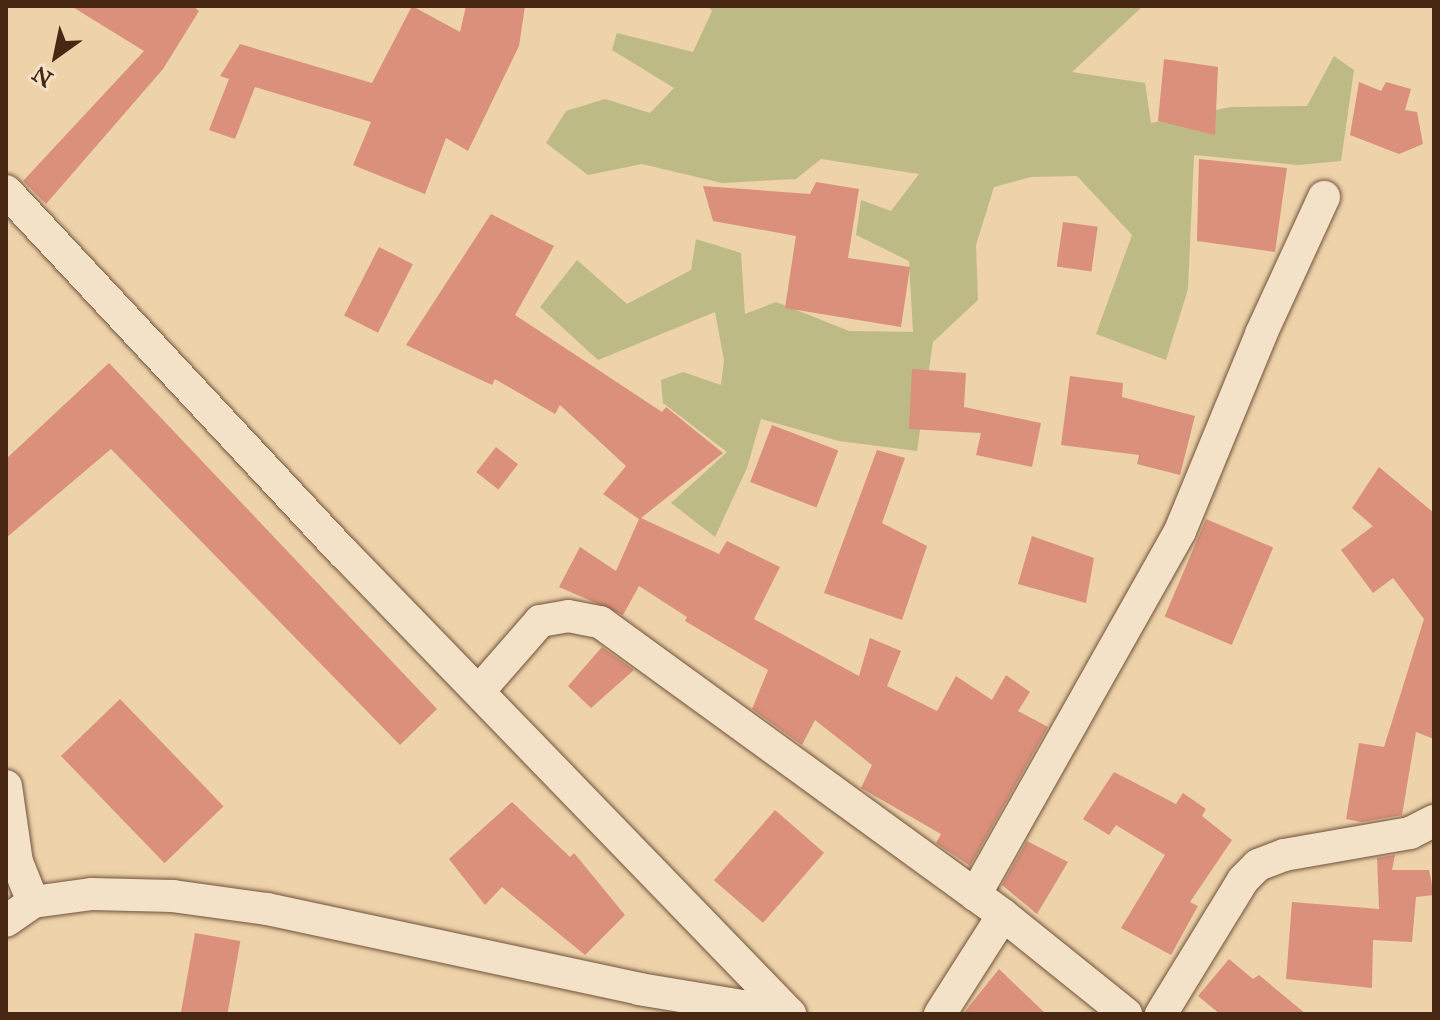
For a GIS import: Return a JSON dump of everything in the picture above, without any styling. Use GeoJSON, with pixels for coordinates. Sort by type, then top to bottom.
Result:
{"type":"FeatureCollection","features":[{"type":"Feature","properties":{"kind":"street"},"geometry":{"type":"LineString","coordinates":[[6,191],[790,1014]]}},
{"type":"Feature","properties":{"kind":"street"},"geometry":{"type":"LineString","coordinates":[[975,895],[1180,531],[1261,334],[1324,197]]}},
{"type":"Feature","properties":{"kind":"street"},"geometry":{"type":"LineString","coordinates":[[479,691],[540,621],[568,616],[600,622],[1003,915],[1126,1014]]}},
{"type":"Feature","properties":{"kind":"street"},"geometry":{"type":"LineString","coordinates":[[6,786],[17,862],[33,902]]}},
{"type":"Feature","properties":{"kind":"street"},"geometry":{"type":"LineString","coordinates":[[1161,1014],[1258,865],[1284,855],[1410,833],[1434,821]]}},
{"type":"Feature","properties":{"kind":"street"},"geometry":{"type":"LineString","coordinates":[[6,921],[33,902],[92,894],[173,896],[267,909],[639,989],[790,1014]]}},
{"type":"Feature","properties":{"kind":"street"},"geometry":{"type":"LineString","coordinates":[[940,1014],[1003,915]]}},
{"type":"Feature","properties":{"kind":"shaded area"},"geometry":{"type":"Polygon","coordinates":[[[708,6],[1143,6],[1072,72],[1145,83],[1151,123],[1231,107],[1307,106],[1334,56],[1354,70],[1341,161],[1298,165],[1194,155],[1188,289],[1166,360],[1096,334],[1132,235],[1077,176],[1031,177],[994,187],[976,245],[978,300],[933,342],[917,451],[839,441],[761,419],[747,468],[715,537],[671,503],[727,452],[663,403],[661,380],[683,372],[721,385],[724,360],[715,312],[598,360],[540,307],[577,260],[627,304],[691,270],[696,239],[741,253],[745,314],[776,302],[849,331],[913,332],[909,261],[856,235],[861,200],[891,211],[919,174],[821,159],[796,179],[722,183],[642,164],[588,175],[546,143],[566,111],[605,99],[650,113],[674,88],[612,50],[617,33],[693,52],[712,11],[708,6]]]}},
{"type":"Feature","properties":{"kind":"building"},"geometry":{"type":"Polygon","coordinates":[[[71,6],[193,6],[199,11],[163,69],[46,204],[23,181],[144,51],[71,6]]]}},
{"type":"Feature","properties":{"kind":"building"},"geometry":{"type":"Polygon","coordinates":[[[412,6],[460,32],[466,6],[525,6],[519,46],[468,151],[446,138],[425,194],[353,165],[371,122],[255,87],[235,139],[209,130],[229,79],[220,76],[240,44],[372,83],[412,6]]]}},
{"type":"Feature","properties":{"kind":"building"},"geometry":{"type":"Polygon","coordinates":[[[1164,59],[1218,67],[1215,135],[1158,121],[1164,59]]]}},
{"type":"Feature","properties":{"kind":"building"},"geometry":{"type":"Polygon","coordinates":[[[1359,82],[1381,91],[1386,82],[1411,89],[1405,110],[1417,112],[1423,144],[1399,154],[1350,135],[1359,82]]]}},
{"type":"Feature","properties":{"kind":"building"},"geometry":{"type":"Polygon","coordinates":[[[1199,159],[1287,168],[1275,252],[1197,241],[1199,159]]]}},
{"type":"Feature","properties":{"kind":"building"},"geometry":{"type":"Polygon","coordinates":[[[816,182],[859,189],[848,258],[910,267],[901,327],[785,308],[796,236],[713,221],[703,186],[810,194],[816,182]]]}},
{"type":"Feature","properties":{"kind":"building"},"geometry":{"type":"Polygon","coordinates":[[[491,214],[554,246],[515,315],[662,412],[666,407],[723,453],[641,518],[719,554],[727,541],[780,567],[754,619],[859,676],[870,638],[901,651],[887,686],[937,711],[956,676],[992,700],[1006,675],[1030,692],[1018,711],[1048,727],[970,866],[936,843],[941,834],[861,788],[872,765],[815,720],[802,745],[752,709],[768,670],[685,621],[687,617],[639,586],[623,615],[559,587],[580,547],[616,571],[639,519],[603,494],[626,466],[560,405],[555,414],[495,379],[492,385],[406,345],[491,214]]]}},
{"type":"Feature","properties":{"kind":"building"},"geometry":{"type":"Polygon","coordinates":[[[1063,222],[1098,227],[1091,271],[1057,267],[1063,222]]]}},
{"type":"Feature","properties":{"kind":"building"},"geometry":{"type":"Polygon","coordinates":[[[379,247],[413,264],[378,333],[344,316],[379,247]]]}},
{"type":"Feature","properties":{"kind":"building"},"geometry":{"type":"Polygon","coordinates":[[[109,363],[437,709],[400,745],[111,449],[6,538],[6,459],[109,363]]]}},
{"type":"Feature","properties":{"kind":"building"},"geometry":{"type":"Polygon","coordinates":[[[912,369],[966,373],[964,407],[1041,423],[1032,467],[976,455],[981,433],[909,429],[912,369]]]}},
{"type":"Feature","properties":{"kind":"building"},"geometry":{"type":"Polygon","coordinates":[[[1070,376],[1123,383],[1122,397],[1195,416],[1180,475],[1137,464],[1139,455],[1061,445],[1070,376]]]}},
{"type":"Feature","properties":{"kind":"building"},"geometry":{"type":"Polygon","coordinates":[[[772,425],[838,450],[816,507],[750,482],[772,425]]]}},
{"type":"Feature","properties":{"kind":"building"},"geometry":{"type":"Polygon","coordinates":[[[496,447],[518,464],[498,489],[476,472],[496,447]]]}},
{"type":"Feature","properties":{"kind":"building"},"geometry":{"type":"Polygon","coordinates":[[[877,450],[905,458],[882,523],[927,546],[902,620],[824,593],[877,450]]]}},
{"type":"Feature","properties":{"kind":"building"},"geometry":{"type":"Polygon","coordinates":[[[1379,467],[1434,513],[1434,739],[1416,732],[1402,815],[1362,822],[1346,819],[1359,743],[1384,747],[1424,619],[1393,578],[1373,593],[1341,550],[1373,526],[1352,508],[1379,467]]]}},
{"type":"Feature","properties":{"kind":"building"},"geometry":{"type":"Polygon","coordinates":[[[1206,519],[1273,548],[1232,645],[1165,617],[1206,519]]]}},
{"type":"Feature","properties":{"kind":"building"},"geometry":{"type":"Polygon","coordinates":[[[1032,536],[1094,558],[1086,603],[1018,584],[1032,536]]]}},
{"type":"Feature","properties":{"kind":"building"},"geometry":{"type":"Polygon","coordinates":[[[602,647],[634,670],[591,708],[568,686],[602,647]]]}},
{"type":"Feature","properties":{"kind":"building"},"geometry":{"type":"Polygon","coordinates":[[[120,699],[224,806],[165,863],[61,756],[120,699]]]}},
{"type":"Feature","properties":{"kind":"building"},"geometry":{"type":"Polygon","coordinates":[[[1114,772],[1176,804],[1183,793],[1206,809],[1202,816],[1232,840],[1190,902],[1198,906],[1171,955],[1121,928],[1165,855],[1116,825],[1109,835],[1083,819],[1114,772]]]}},
{"type":"Feature","properties":{"kind":"building"},"geometry":{"type":"Polygon","coordinates":[[[512,802],[570,857],[574,853],[625,915],[585,955],[502,887],[485,905],[449,859],[512,802]]]}},
{"type":"Feature","properties":{"kind":"building"},"geometry":{"type":"Polygon","coordinates":[[[775,810],[824,853],[763,923],[714,880],[775,810]]]}},
{"type":"Feature","properties":{"kind":"building"},"geometry":{"type":"Polygon","coordinates":[[[1027,841],[1068,862],[1037,914],[1002,885],[1027,841]]]}},
{"type":"Feature","properties":{"kind":"building"},"geometry":{"type":"Polygon","coordinates":[[[1395,855],[1392,870],[1429,870],[1434,895],[1416,897],[1412,942],[1373,940],[1372,988],[1286,979],[1292,902],[1379,909],[1377,858],[1395,855]]]}},
{"type":"Feature","properties":{"kind":"building"},"geometry":{"type":"Polygon","coordinates":[[[195,933],[240,941],[227,1014],[181,1014],[195,933]]]}},
{"type":"Feature","properties":{"kind":"building"},"geometry":{"type":"Polygon","coordinates":[[[1229,959],[1253,979],[1259,975],[1306,1014],[1220,1014],[1198,996],[1229,959]]]}},
{"type":"Feature","properties":{"kind":"building"},"geometry":{"type":"Polygon","coordinates":[[[999,969],[1046,1014],[963,1014],[999,969]]]}}]}
